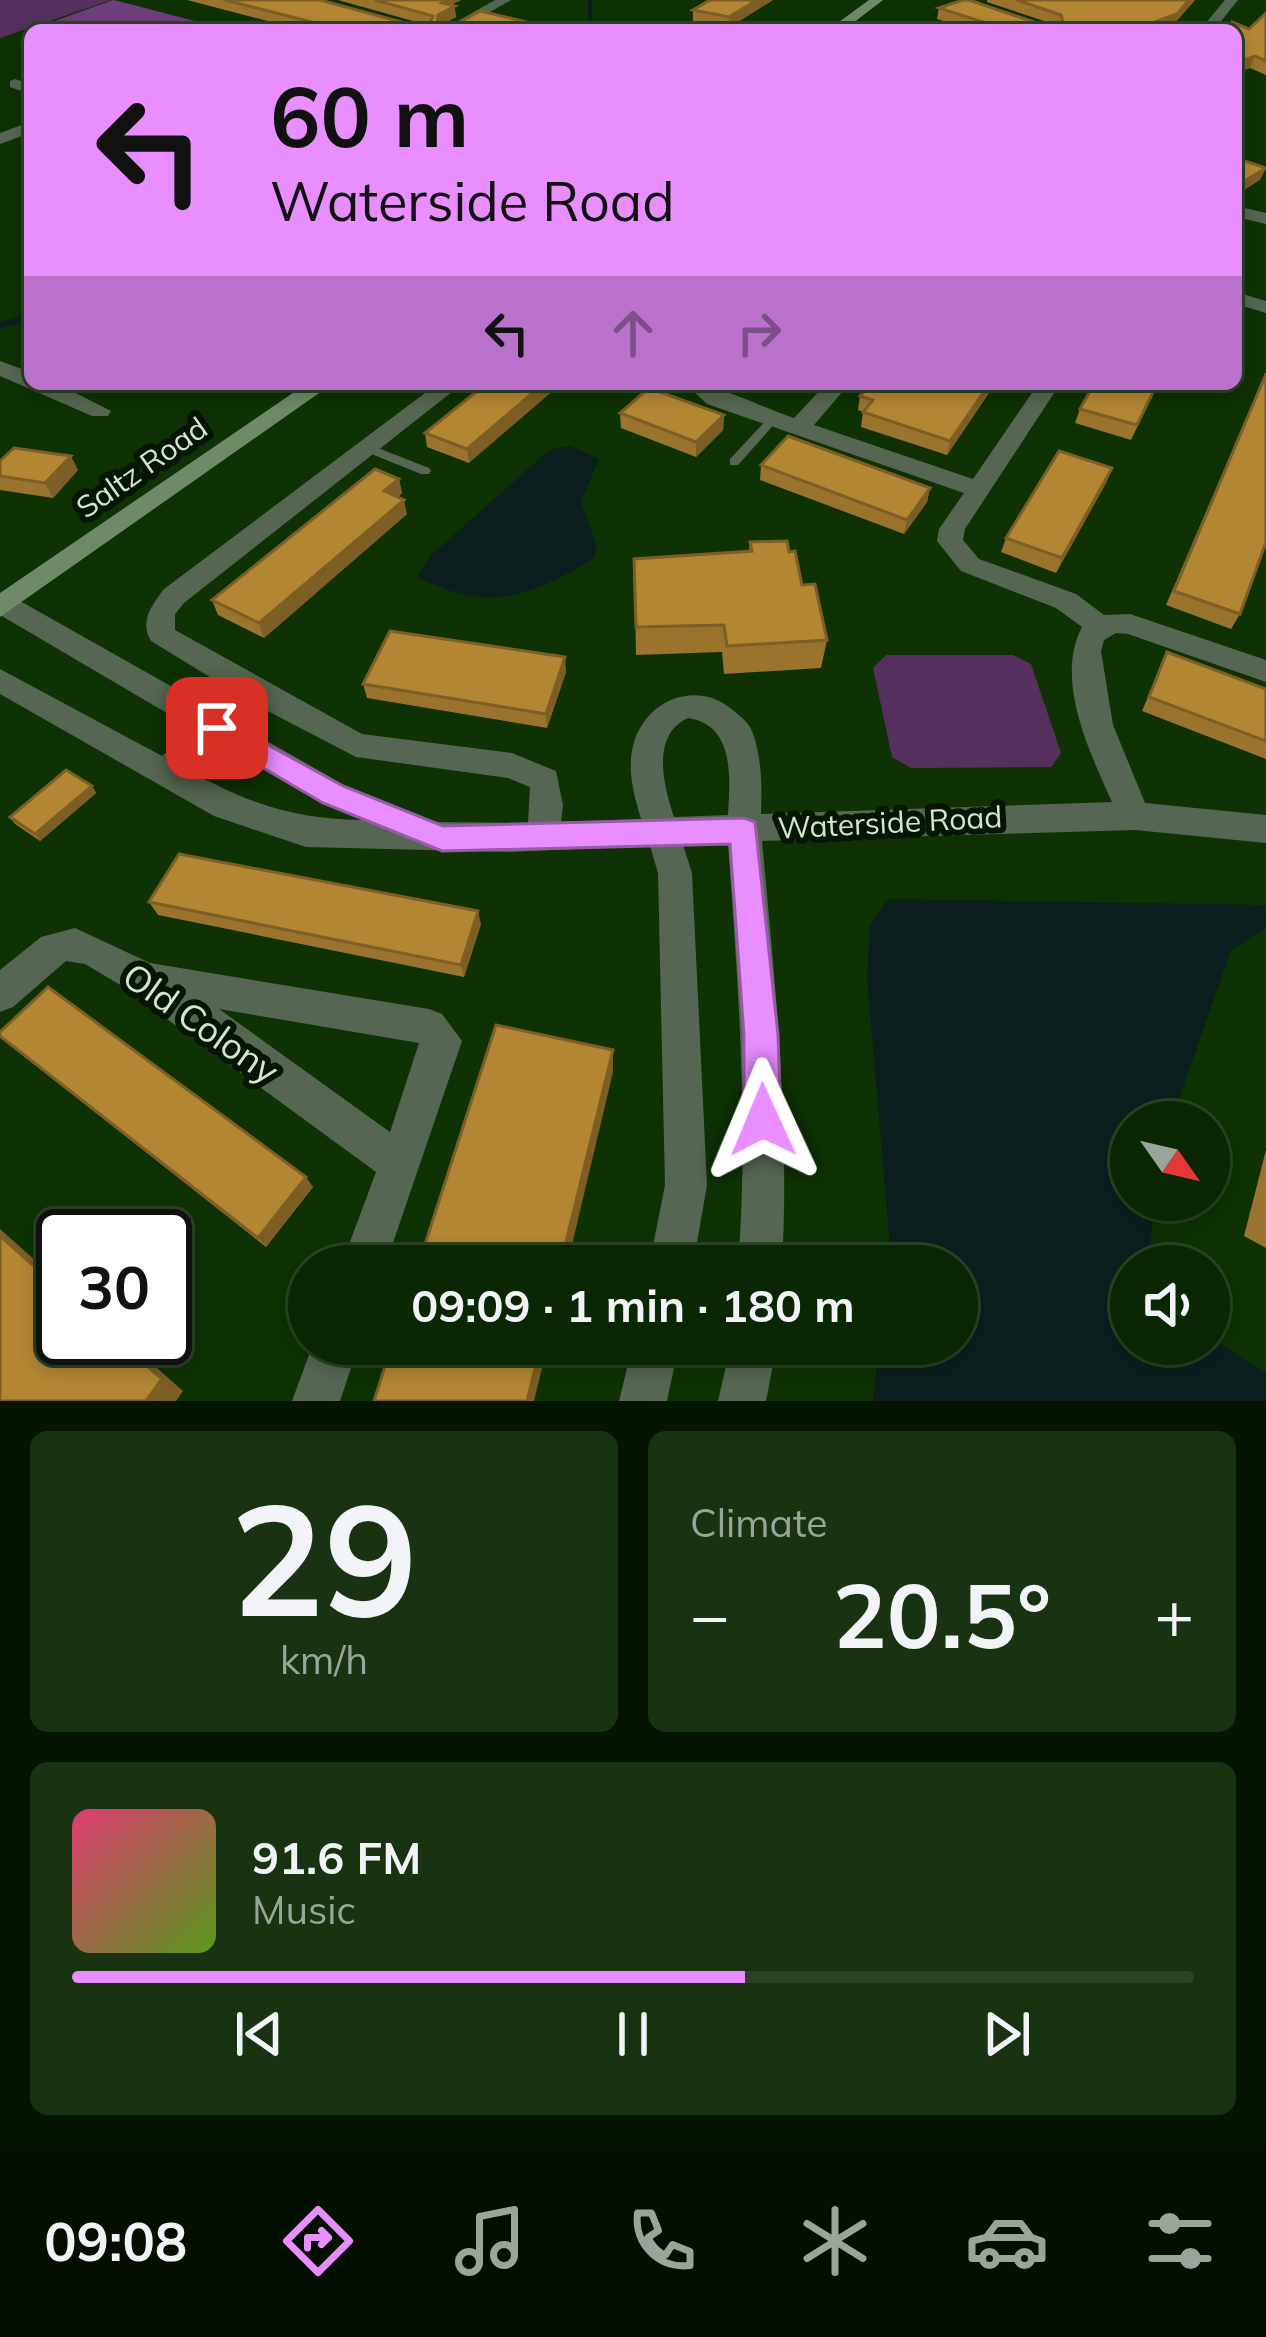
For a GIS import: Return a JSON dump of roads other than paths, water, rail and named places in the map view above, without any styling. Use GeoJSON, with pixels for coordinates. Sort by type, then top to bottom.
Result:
{"type":"FeatureCollection","features":[{"type":"Feature","properties":{"kind":"street"},"geometry":{"type":"LineString","coordinates":[[460,24],[505,0]]}},
{"type":"Feature","properties":{"kind":"street"},"geometry":{"type":"LineString","coordinates":[[843,24],[877,0]]}},
{"type":"Feature","properties":{"kind":"street"},"geometry":{"type":"LineString","coordinates":[[1212,24],[1232,0]]}},
{"type":"Feature","properties":{"kind":"street"},"geometry":{"type":"LineString","coordinates":[[53,390],[100,411]]}},
{"type":"Feature","properties":{"kind":"street","name":"Saltz Road"},"geometry":{"type":"LineString","coordinates":[[2,606],[312,390]]}},
{"type":"Feature","properties":{"kind":"street"},"geometry":{"type":"LineString","coordinates":[[443,390],[174,596],[161,613],[161,634],[356,745],[512,766],[545,780],[542,836]]}},
{"type":"Feature","properties":{"kind":"street"},"geometry":{"type":"LineString","coordinates":[[704,390],[715,399],[978,489]]}},
{"type":"Feature","properties":{"kind":"street"},"geometry":{"type":"LineString","coordinates":[[798,428],[833,390]]}},
{"type":"Feature","properties":{"kind":"street"},"geometry":{"type":"LineString","coordinates":[[1045,390],[952,529],[950,541],[956,552],[983,572],[1066,601],[1101,627]]}},
{"type":"Feature","properties":{"kind":"street","name":"Waterside Road"},"geometry":{"type":"LineString","coordinates":[[2,606],[333,794],[442,838]]}},
{"type":"Feature","properties":{"kind":"street"},"geometry":{"type":"LineString","coordinates":[[1135,816],[1084,668],[1087,642],[1101,627],[1120,622],[1266,671]]}},
{"type":"Feature","properties":{"kind":"street","name":"Waterside Road"},"geometry":{"type":"LineString","coordinates":[[0,680],[226,807],[306,833],[542,836],[744,831],[924,819],[1135,816],[1266,829]]}},
{"type":"Feature","properties":{"kind":"street"},"geometry":{"type":"LineString","coordinates":[[164,773],[260,690]]}},
{"type":"Feature","properties":{"kind":"street"},"geometry":{"type":"LineString","coordinates":[[675,1245],[686,1185],[675,873],[647,785],[649,744],[665,715],[685,706],[713,710],[737,731],[746,778],[744,831],[761,1035],[761,1245]]}},
{"type":"Feature","properties":{"kind":"street","name":"Old Colony"},"geometry":{"type":"LineString","coordinates":[[0,995],[55,949],[73,943],[91,947],[398,1163]]}},
{"type":"Feature","properties":{"kind":"street"},"geometry":{"type":"LineString","coordinates":[[142,979],[429,1027],[443,1041],[370,1245]]}},
{"type":"Feature","properties":{"kind":"street"},"geometry":{"type":"LineString","coordinates":[[316,1401],[329,1365]]}},
{"type":"Feature","properties":{"kind":"street"},"geometry":{"type":"LineString","coordinates":[[643,1401],[651,1365]]}},
{"type":"Feature","properties":{"kind":"street"},"geometry":{"type":"LineString","coordinates":[[742,1401],[750,1365]]}},
{"type":"Feature","properties":{"kind":"lane"},"geometry":{"type":"LineString","coordinates":[[734,462],[773,419]]}},
{"type":"Feature","properties":{"kind":"lane"},"geometry":{"type":"LineString","coordinates":[[368,448],[425,471]]}},
{"type":"Feature","properties":{"kind":"waterway"},"geometry":{"type":"LineString","coordinates":[[590,0],[590,24]]}},
{"type":"Feature","properties":{"kind":"waterway"},"geometry":{"type":"LineString","coordinates":[[0,325],[24,319]]}}]}
